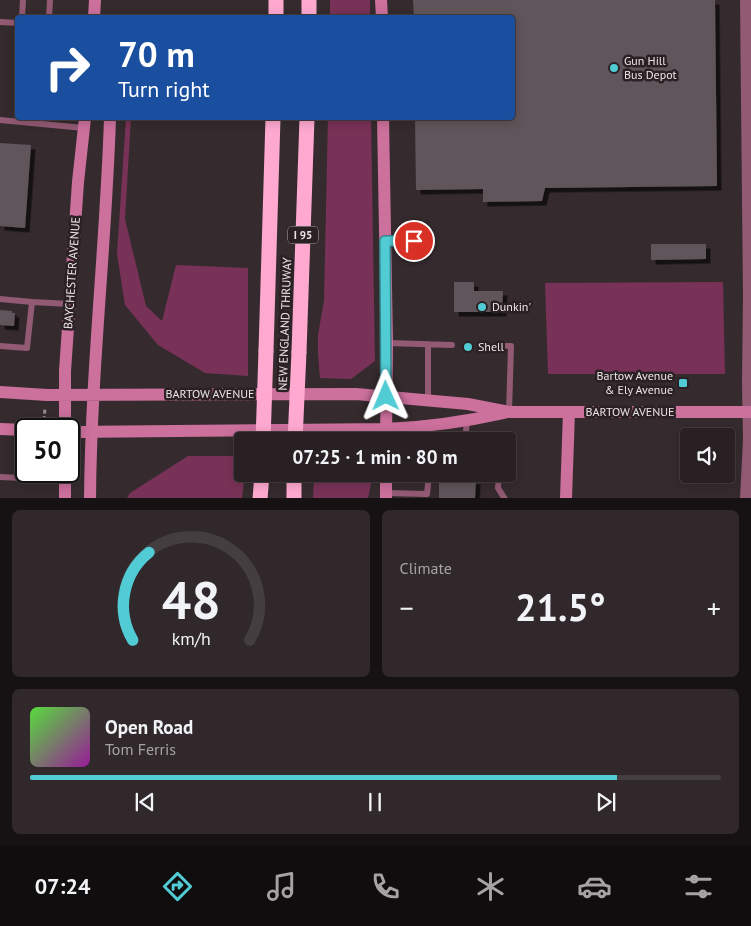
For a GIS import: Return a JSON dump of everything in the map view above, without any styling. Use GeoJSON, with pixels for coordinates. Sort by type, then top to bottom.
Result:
{"type":"FeatureCollection","features":[{"type":"Feature","properties":{"kind":"highway"},"geometry":{"type":"LineString","coordinates":[[276,0],[276,15]]}},
{"type":"Feature","properties":{"kind":"highway"},"geometry":{"type":"LineString","coordinates":[[309,0],[309,15]]}},
{"type":"Feature","properties":{"kind":"highway","name":"NEW ENGLAND THRUWAY"},"geometry":{"type":"LineString","coordinates":[[263,432],[273,120]]}},
{"type":"Feature","properties":{"kind":"highway","name":"NEW ENGLAND THRUWAY"},"geometry":{"type":"LineString","coordinates":[[296,432],[307,120]]}},
{"type":"Feature","properties":{"kind":"highway"},"geometry":{"type":"LineString","coordinates":[[260,498],[261,482]]}},
{"type":"Feature","properties":{"kind":"highway"},"geometry":{"type":"LineString","coordinates":[[294,482],[294,498]]}},
{"type":"Feature","properties":{"kind":"main road"},"geometry":{"type":"LineString","coordinates":[[94,15],[95,0]]}},
{"type":"Feature","properties":{"kind":"main road"},"geometry":{"type":"LineString","coordinates":[[382,0],[382,15]]}},
{"type":"Feature","properties":{"kind":"main road"},"geometry":{"type":"LineString","coordinates":[[90,498],[90,457],[110,120]]}},
{"type":"Feature","properties":{"kind":"main road"},"geometry":{"type":"LineString","coordinates":[[383,120],[386,432]]}},
{"type":"Feature","properties":{"kind":"main road","name":"BAYCHESTER AVENUE"},"geometry":{"type":"LineString","coordinates":[[65,418],[65,371],[84,123]]}},
{"type":"Feature","properties":{"kind":"main road","name":"BARTOW AVENUE"},"geometry":{"type":"LineString","coordinates":[[0,392],[65,395],[356,394],[468,404],[509,412],[750,412]]}},
{"type":"Feature","properties":{"kind":"main road","name":"BARTOW AVENUE"},"geometry":{"type":"LineString","coordinates":[[400,432],[509,412]]}},
{"type":"Feature","properties":{"kind":"main road"},"geometry":{"type":"LineString","coordinates":[[566,498],[570,412]]}},
{"type":"Feature","properties":{"kind":"main road"},"geometry":{"type":"LineString","coordinates":[[0,428],[15,429]]}},
{"type":"Feature","properties":{"kind":"main road","name":"BARTOW AVENUE"},"geometry":{"type":"LineString","coordinates":[[80,432],[234,433]]}},
{"type":"Feature","properties":{"kind":"main road"},"geometry":{"type":"LineString","coordinates":[[386,482],[386,496]]}},
{"type":"Feature","properties":{"kind":"main road"},"geometry":{"type":"LineString","coordinates":[[65,483],[65,498]]}},
{"type":"Feature","properties":{"kind":"street"},"geometry":{"type":"LineString","coordinates":[[746,0],[750,296],[750,412],[746,498]]}},
{"type":"Feature","properties":{"kind":"lane"},"geometry":{"type":"LineString","coordinates":[[22,15],[23,0]]}},
{"type":"Feature","properties":{"kind":"lane"},"geometry":{"type":"LineString","coordinates":[[49,15],[50,0]]}},
{"type":"Feature","properties":{"kind":"lane"},"geometry":{"type":"LineString","coordinates":[[0,22],[15,22]]}},
{"type":"Feature","properties":{"kind":"lane"},"geometry":{"type":"LineString","coordinates":[[0,120],[84,123]]}},
{"type":"Feature","properties":{"kind":"lane"},"geometry":{"type":"LineString","coordinates":[[385,241],[430,241]]}},
{"type":"Feature","properties":{"kind":"lane"},"geometry":{"type":"LineString","coordinates":[[0,299],[70,304]]}},
{"type":"Feature","properties":{"kind":"lane"},"geometry":{"type":"LineString","coordinates":[[0,346],[27,348],[32,302]]}},
{"type":"Feature","properties":{"kind":"lane"},"geometry":{"type":"LineString","coordinates":[[386,343],[452,345]]}},
{"type":"Feature","properties":{"kind":"lane"},"geometry":{"type":"LineString","coordinates":[[428,344],[428,400]]}},
{"type":"Feature","properties":{"kind":"lane"},"geometry":{"type":"LineString","coordinates":[[493,346],[510,346],[509,412]]}},
{"type":"Feature","properties":{"kind":"lane"},"geometry":{"type":"LineString","coordinates":[[466,432],[467,421]]}},
{"type":"Feature","properties":{"kind":"lane"},"geometry":{"type":"LineString","coordinates":[[0,477],[15,477]]}},
{"type":"Feature","properties":{"kind":"lane"},"geometry":{"type":"LineString","coordinates":[[386,496],[427,494],[428,482]]}},
{"type":"Feature","properties":{"kind":"lane"},"geometry":{"type":"LineString","coordinates":[[498,482],[498,488],[505,498]]}},
{"type":"Feature","properties":{"kind":"path"},"geometry":{"type":"LineString","coordinates":[[44,418],[45,408]]}},
{"type":"Feature","properties":{"kind":"shaded area"},"geometry":{"type":"Polygon","coordinates":[[[330,0],[370,0],[370,15],[330,15],[330,0]]]}},
{"type":"Feature","properties":{"kind":"shaded area"},"geometry":{"type":"Polygon","coordinates":[[[126,120],[131,120],[125,219],[146,306],[162,321],[176,265],[248,268],[248,376],[205,373],[158,345],[125,305],[117,254],[126,120]]]}},
{"type":"Feature","properties":{"kind":"shaded area"},"geometry":{"type":"Polygon","coordinates":[[[328,120],[371,120],[375,361],[351,379],[320,378],[318,335],[324,301],[328,120]]]}},
{"type":"Feature","properties":{"kind":"shaded area"},"geometry":{"type":"Polygon","coordinates":[[[723,282],[725,374],[548,374],[545,283],[723,282]]]}},
{"type":"Feature","properties":{"kind":"shaded area"},"geometry":{"type":"Polygon","coordinates":[[[188,456],[234,456],[234,482],[244,482],[242,498],[127,498],[130,493],[188,456]]]}},
{"type":"Feature","properties":{"kind":"shaded area"},"geometry":{"type":"Polygon","coordinates":[[[314,482],[371,482],[368,498],[313,498],[314,482]]]}},
{"type":"Feature","properties":{"kind":"building","name":"Gun Hill Bus Depot"},"geometry":{"type":"Polygon","coordinates":[[[413,0],[715,0],[717,186],[545,188],[542,201],[483,202],[483,189],[416,190],[415,120],[515,120],[515,15],[414,15],[413,0]]]}},
{"type":"Feature","properties":{"kind":"building"},"geometry":{"type":"Polygon","coordinates":[[[0,143],[31,145],[25,228],[0,226],[0,143]]]}},
{"type":"Feature","properties":{"kind":"building"},"geometry":{"type":"Polygon","coordinates":[[[651,244],[706,244],[706,259],[651,260],[651,244]]]}},
{"type":"Feature","properties":{"kind":"building"},"geometry":{"type":"Polygon","coordinates":[[[454,282],[474,282],[474,291],[503,291],[502,312],[454,312],[454,282]]]}},
{"type":"Feature","properties":{"kind":"building"},"geometry":{"type":"Polygon","coordinates":[[[0,310],[15,313],[14,326],[0,325],[0,310]]]}},
{"type":"Feature","properties":{"kind":"building"},"geometry":{"type":"Polygon","coordinates":[[[439,482],[476,482],[475,498],[439,498],[439,482]]]}},
{"type":"Feature","properties":{"kind":"place","name":"Gun Hill Bus Depot"},"geometry":{"type":"Point","coordinates":[614,68]}},
{"type":"Feature","properties":{"kind":"place","name":"Dunkin'"},"geometry":{"type":"Point","coordinates":[482,307]}},
{"type":"Feature","properties":{"kind":"place","name":"Shell"},"geometry":{"type":"Point","coordinates":[468,347]}},
{"type":"Feature","properties":{"kind":"place","name":"Bartow Avenue & Ely Avenue"},"geometry":{"type":"Point","coordinates":[683,383]}},
{"type":"Feature","properties":{"kind":"route"},"geometry":{"type":"LineString","coordinates":[[386,396],[385,241],[414,241]]}}]}
